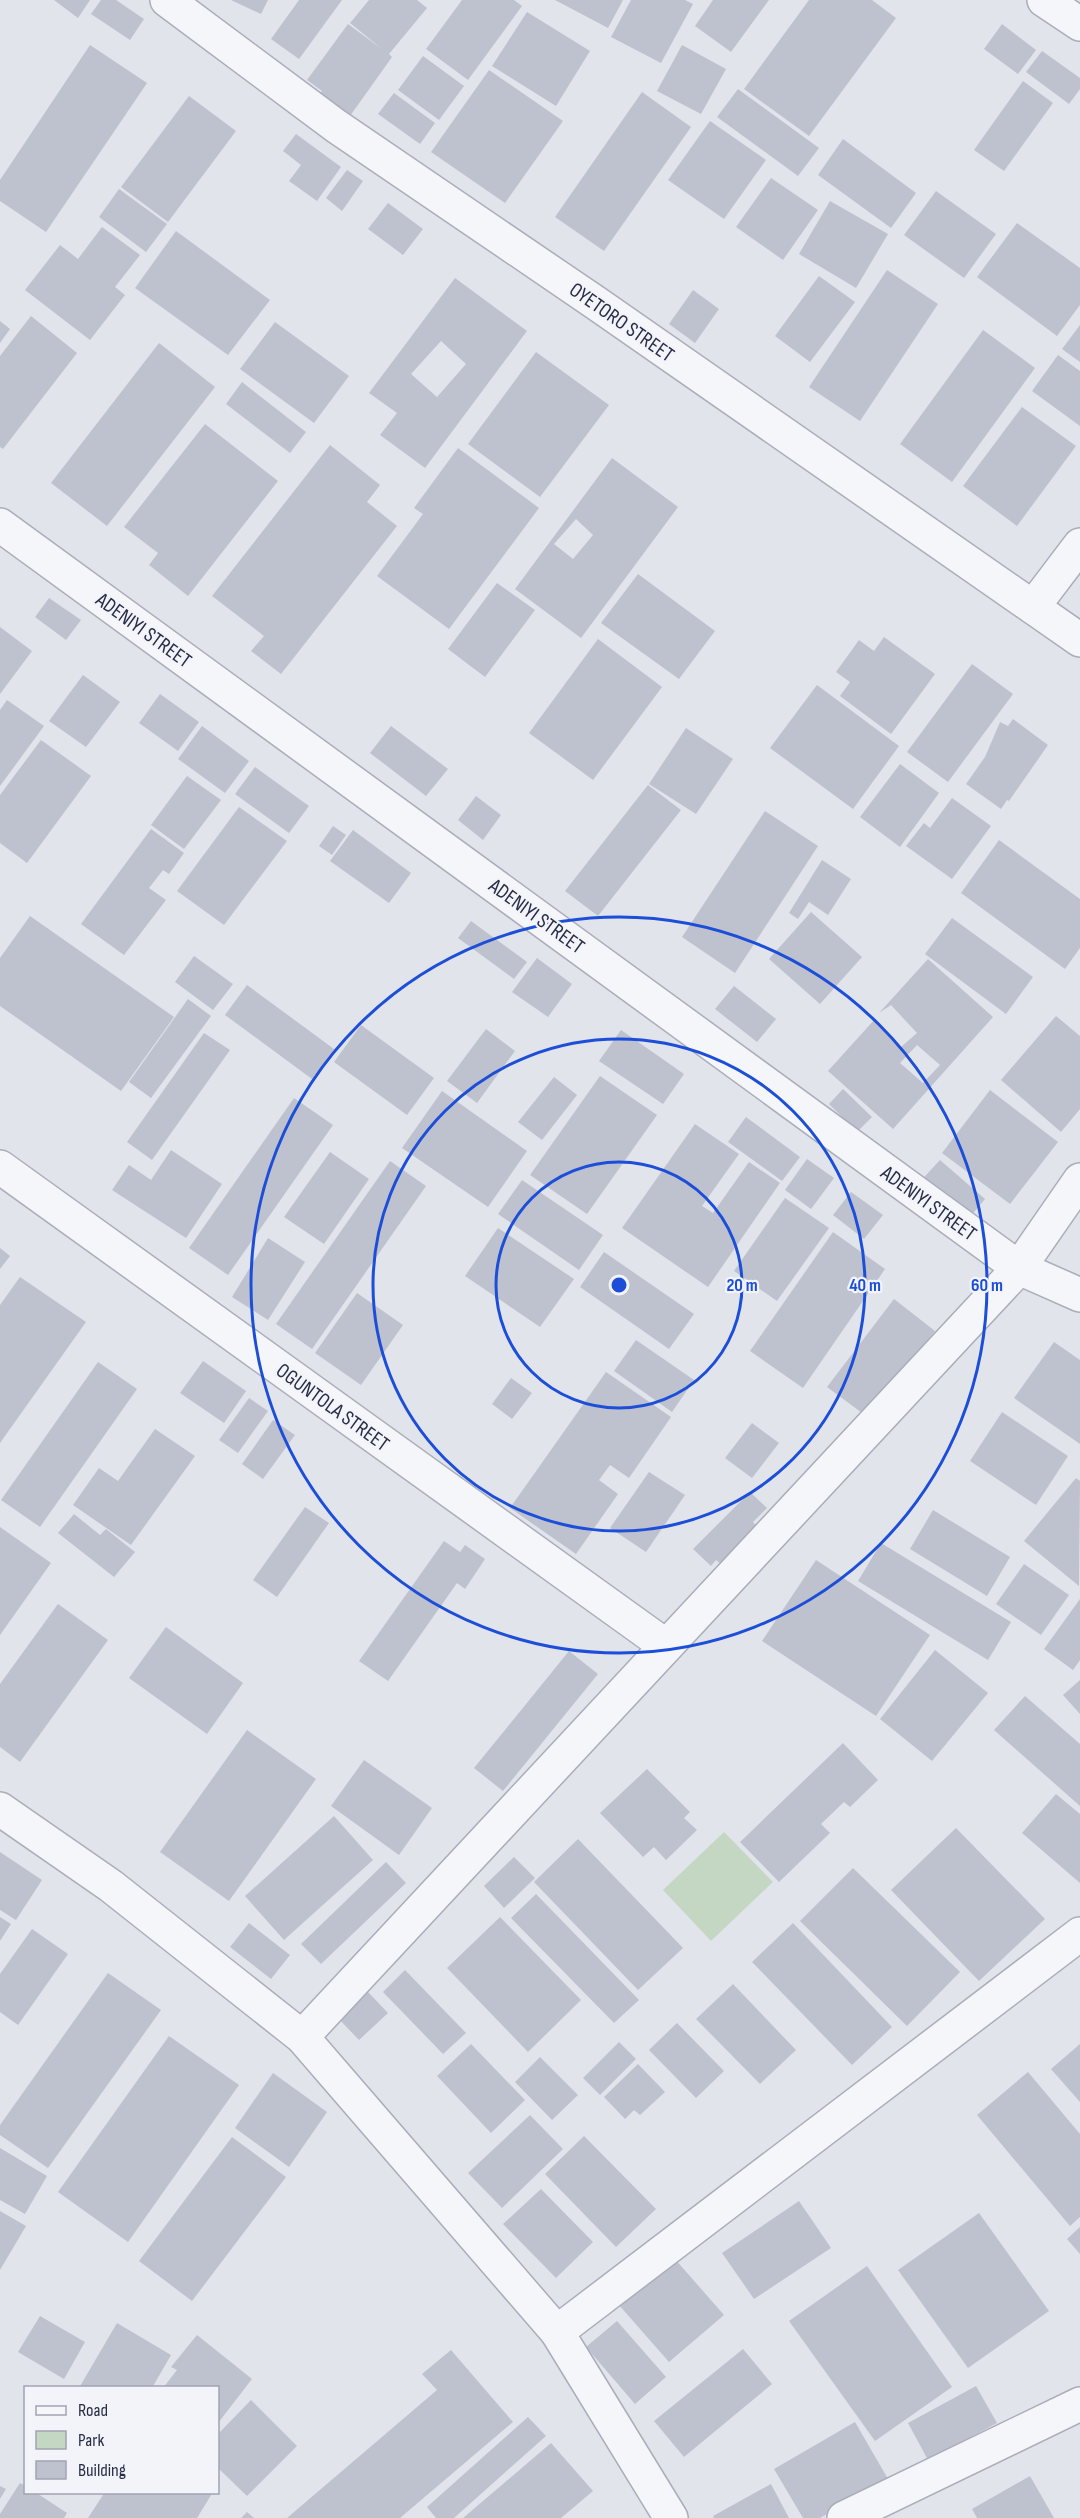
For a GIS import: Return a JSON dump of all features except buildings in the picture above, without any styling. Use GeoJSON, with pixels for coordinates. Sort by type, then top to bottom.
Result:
{"type":"FeatureCollection","features":[{"type":"Feature","properties":{"kind":"street","name":"OYETORO STREET"},"geometry":{"type":"LineString","coordinates":[[167,0],[336,126],[1080,640]]}},
{"type":"Feature","properties":{"kind":"street"},"geometry":{"type":"LineString","coordinates":[[1044,0],[1080,24]]}},
{"type":"Feature","properties":{"kind":"street","name":"ADENIYI STREET"},"geometry":{"type":"LineString","coordinates":[[0,525],[1019,1268],[1080,1295]]}},
{"type":"Feature","properties":{"kind":"street"},"geometry":{"type":"LineString","coordinates":[[1033,607],[1080,545]]}},
{"type":"Feature","properties":{"kind":"street","name":"OGUNTOLA STREET"},"geometry":{"type":"LineString","coordinates":[[0,1167],[666,1646]]}},
{"type":"Feature","properties":{"kind":"street"},"geometry":{"type":"LineString","coordinates":[[302,2037],[1019,1268],[1080,1180]]}},
{"type":"Feature","properties":{"kind":"street"},"geometry":{"type":"LineString","coordinates":[[0,1809],[111,1886],[302,2037],[557,2331],[671,2518]]}},
{"type":"Feature","properties":{"kind":"street"},"geometry":{"type":"LineString","coordinates":[[557,2331],[1080,1934]]}},
{"type":"Feature","properties":{"kind":"street"},"geometry":{"type":"LineString","coordinates":[[844,2518],[1080,2404]]}},
{"type":"Feature","properties":{"kind":"green space"},"geometry":{"type":"Polygon","coordinates":[[[724,1832],[773,1882],[711,1941],[663,1890],[724,1832]]]}}]}
